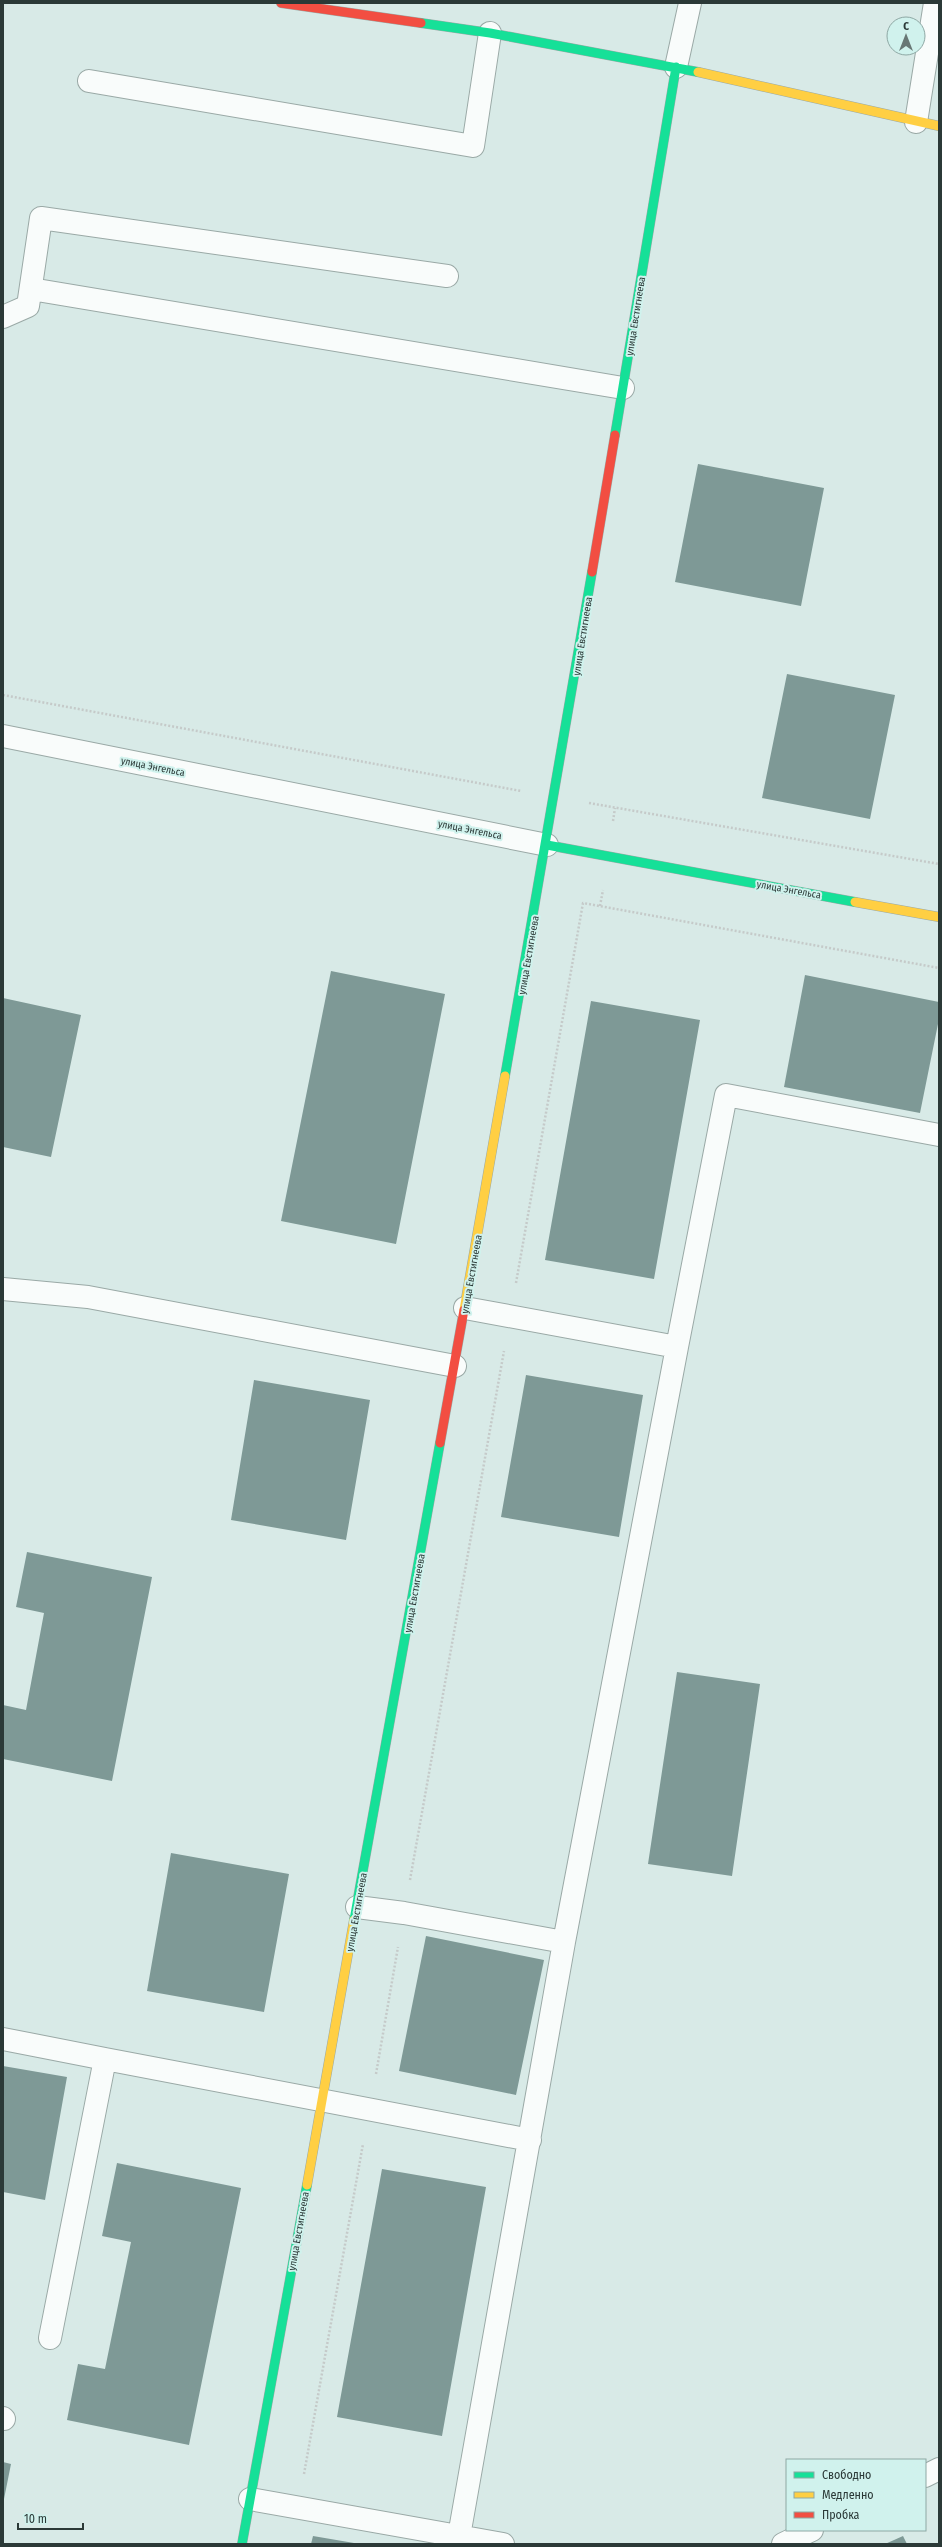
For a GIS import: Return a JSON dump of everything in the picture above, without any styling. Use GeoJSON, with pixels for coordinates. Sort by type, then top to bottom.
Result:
{"type":"FeatureCollection","features":[{"type":"Feature","properties":{"kind":"main road"},"geometry":{"type":"LineString","coordinates":[[281,3],[490,33],[676,67],[939,126]]}},
{"type":"Feature","properties":{"kind":"main road","name":"улица Евстигнеева"},"geometry":{"type":"LineString","coordinates":[[242,2544],[455,1366],[547,845],[676,67]]}},
{"type":"Feature","properties":{"kind":"main road","name":"улица Энгельса"},"geometry":{"type":"LineString","coordinates":[[547,845],[939,917]]}},
{"type":"Feature","properties":{"kind":"street","name":"улица Евстигнеева"},"geometry":{"type":"LineString","coordinates":[[676,67],[690,3]]}},
{"type":"Feature","properties":{"kind":"street"},"geometry":{"type":"LineString","coordinates":[[916,122],[936,3]]}},
{"type":"Feature","properties":{"kind":"street"},"geometry":{"type":"LineString","coordinates":[[89,81],[473,146],[490,33]]}},
{"type":"Feature","properties":{"kind":"street"},"geometry":{"type":"LineString","coordinates":[[3,317],[28,306],[41,218],[447,276]]}},
{"type":"Feature","properties":{"kind":"street"},"geometry":{"type":"LineString","coordinates":[[31,289],[623,388]]}},
{"type":"Feature","properties":{"kind":"street","name":"улица Энгельса"},"geometry":{"type":"LineString","coordinates":[[3,736],[547,845]]}},
{"type":"Feature","properties":{"kind":"street"},"geometry":{"type":"LineString","coordinates":[[459,2536],[564,1942],[726,1095],[939,1135]]}},
{"type":"Feature","properties":{"kind":"street"},"geometry":{"type":"LineString","coordinates":[[3,1289],[88,1297],[455,1366]]}},
{"type":"Feature","properties":{"kind":"street"},"geometry":{"type":"LineString","coordinates":[[465,1308],[677,1347]]}},
{"type":"Feature","properties":{"kind":"street"},"geometry":{"type":"LineString","coordinates":[[357,1907],[404,1912],[564,1942]]}},
{"type":"Feature","properties":{"kind":"street"},"geometry":{"type":"LineString","coordinates":[[3,2039],[530,2140]]}},
{"type":"Feature","properties":{"kind":"street"},"geometry":{"type":"LineString","coordinates":[[50,2338],[105,2059]]}},
{"type":"Feature","properties":{"kind":"street"},"geometry":{"type":"LineString","coordinates":[[926,2476],[939,2469]]}},
{"type":"Feature","properties":{"kind":"street"},"geometry":{"type":"LineString","coordinates":[[250,2498],[503,2544]]}},
{"type":"Feature","properties":{"kind":"street"},"geometry":{"type":"LineString","coordinates":[[783,2544],[810,2531]]}},
{"type":"Feature","properties":{"kind":"path"},"geometry":{"type":"LineString","coordinates":[[3,695],[555,797],[939,864]]}},
{"type":"Feature","properties":{"kind":"path"},"geometry":{"type":"LineString","coordinates":[[299,2506],[583,903],[939,968]]}},
{"type":"Feature","properties":{"kind":"building"},"geometry":{"type":"Polygon","coordinates":[[[698,464],[824,488],[801,606],[675,582],[698,464]]]}},
{"type":"Feature","properties":{"kind":"building"},"geometry":{"type":"Polygon","coordinates":[[[787,674],[895,695],[870,819],[762,798],[787,674]]]}},
{"type":"Feature","properties":{"kind":"building"},"geometry":{"type":"Polygon","coordinates":[[[331,971],[445,994],[396,1244],[281,1221],[331,971]]]}},
{"type":"Feature","properties":{"kind":"building"},"geometry":{"type":"Polygon","coordinates":[[[805,975],[939,1002],[939,1019],[920,1113],[784,1087],[805,975]]]}},
{"type":"Feature","properties":{"kind":"building"},"geometry":{"type":"Polygon","coordinates":[[[3,998],[81,1015],[51,1157],[3,1147],[3,998]]]}},
{"type":"Feature","properties":{"kind":"building"},"geometry":{"type":"Polygon","coordinates":[[[591,1001],[700,1020],[654,1279],[545,1260],[591,1001]]]}},
{"type":"Feature","properties":{"kind":"building"},"geometry":{"type":"Polygon","coordinates":[[[526,1375],[643,1395],[619,1537],[501,1517],[526,1375]]]}},
{"type":"Feature","properties":{"kind":"building"},"geometry":{"type":"Polygon","coordinates":[[[254,1380],[370,1400],[346,1540],[231,1520],[254,1380]]]}},
{"type":"Feature","properties":{"kind":"building"},"geometry":{"type":"Polygon","coordinates":[[[27,1552],[152,1577],[112,1781],[3,1759],[3,1705],[26,1710],[44,1613],[16,1607],[27,1552]]]}},
{"type":"Feature","properties":{"kind":"building"},"geometry":{"type":"Polygon","coordinates":[[[677,1672],[760,1684],[732,1876],[648,1864],[677,1672]]]}},
{"type":"Feature","properties":{"kind":"building"},"geometry":{"type":"Polygon","coordinates":[[[171,1853],[289,1874],[264,2012],[147,1991],[171,1853]]]}},
{"type":"Feature","properties":{"kind":"building"},"geometry":{"type":"Polygon","coordinates":[[[426,1936],[544,1960],[516,2095],[399,2071],[426,1936]]]}},
{"type":"Feature","properties":{"kind":"building"},"geometry":{"type":"Polygon","coordinates":[[[3,2066],[67,2077],[45,2200],[3,2192],[3,2066]]]}},
{"type":"Feature","properties":{"kind":"building"},"geometry":{"type":"Polygon","coordinates":[[[117,2163],[241,2188],[189,2445],[67,2420],[78,2364],[105,2369],[131,2242],[102,2236],[117,2163]]]}},
{"type":"Feature","properties":{"kind":"building"},"geometry":{"type":"Polygon","coordinates":[[[382,2169],[486,2187],[442,2436],[337,2417],[382,2169]]]}},
{"type":"Feature","properties":{"kind":"building"},"geometry":{"type":"Polygon","coordinates":[[[3,2462],[11,2464],[4,2499],[3,2499],[3,2462]]]}},
{"type":"Feature","properties":{"kind":"building"},"geometry":{"type":"Polygon","coordinates":[[[313,2536],[354,2543],[354,2544],[311,2544],[313,2536]]]}},
{"type":"Feature","properties":{"kind":"building"},"geometry":{"type":"Polygon","coordinates":[[[903,2536],[907,2544],[885,2544],[903,2536]]]}},
{"type":"Feature","properties":{"kind":"traffic: fast"},"geometry":{"type":"LineString","coordinates":[[421,23],[490,33],[698,72]]}},
{"type":"Feature","properties":{"kind":"traffic: fast"},"geometry":{"type":"LineString","coordinates":[[615,435],[676,67]]}},
{"type":"Feature","properties":{"kind":"traffic: fast"},"geometry":{"type":"LineString","coordinates":[[505,1076],[592,572]]}},
{"type":"Feature","properties":{"kind":"traffic: fast"},"geometry":{"type":"LineString","coordinates":[[547,845],[855,902]]}},
{"type":"Feature","properties":{"kind":"traffic: fast"},"geometry":{"type":"LineString","coordinates":[[354,1920],[440,1443]]}},
{"type":"Feature","properties":{"kind":"traffic: fast"},"geometry":{"type":"LineString","coordinates":[[242,2544],[307,2185]]}},
{"type":"Feature","properties":{"kind":"traffic: slow"},"geometry":{"type":"LineString","coordinates":[[698,72],[939,126]]}},
{"type":"Feature","properties":{"kind":"traffic: slow"},"geometry":{"type":"LineString","coordinates":[[855,902],[939,917]]}},
{"type":"Feature","properties":{"kind":"traffic: slow"},"geometry":{"type":"LineString","coordinates":[[464,1310],[505,1076]]}},
{"type":"Feature","properties":{"kind":"traffic: slow"},"geometry":{"type":"LineString","coordinates":[[307,2185],[354,1920]]}},
{"type":"Feature","properties":{"kind":"traffic: jam"},"geometry":{"type":"LineString","coordinates":[[281,3],[421,23]]}},
{"type":"Feature","properties":{"kind":"traffic: jam"},"geometry":{"type":"LineString","coordinates":[[592,572],[615,435]]}},
{"type":"Feature","properties":{"kind":"traffic: jam"},"geometry":{"type":"LineString","coordinates":[[440,1443],[464,1310]]}}]}
